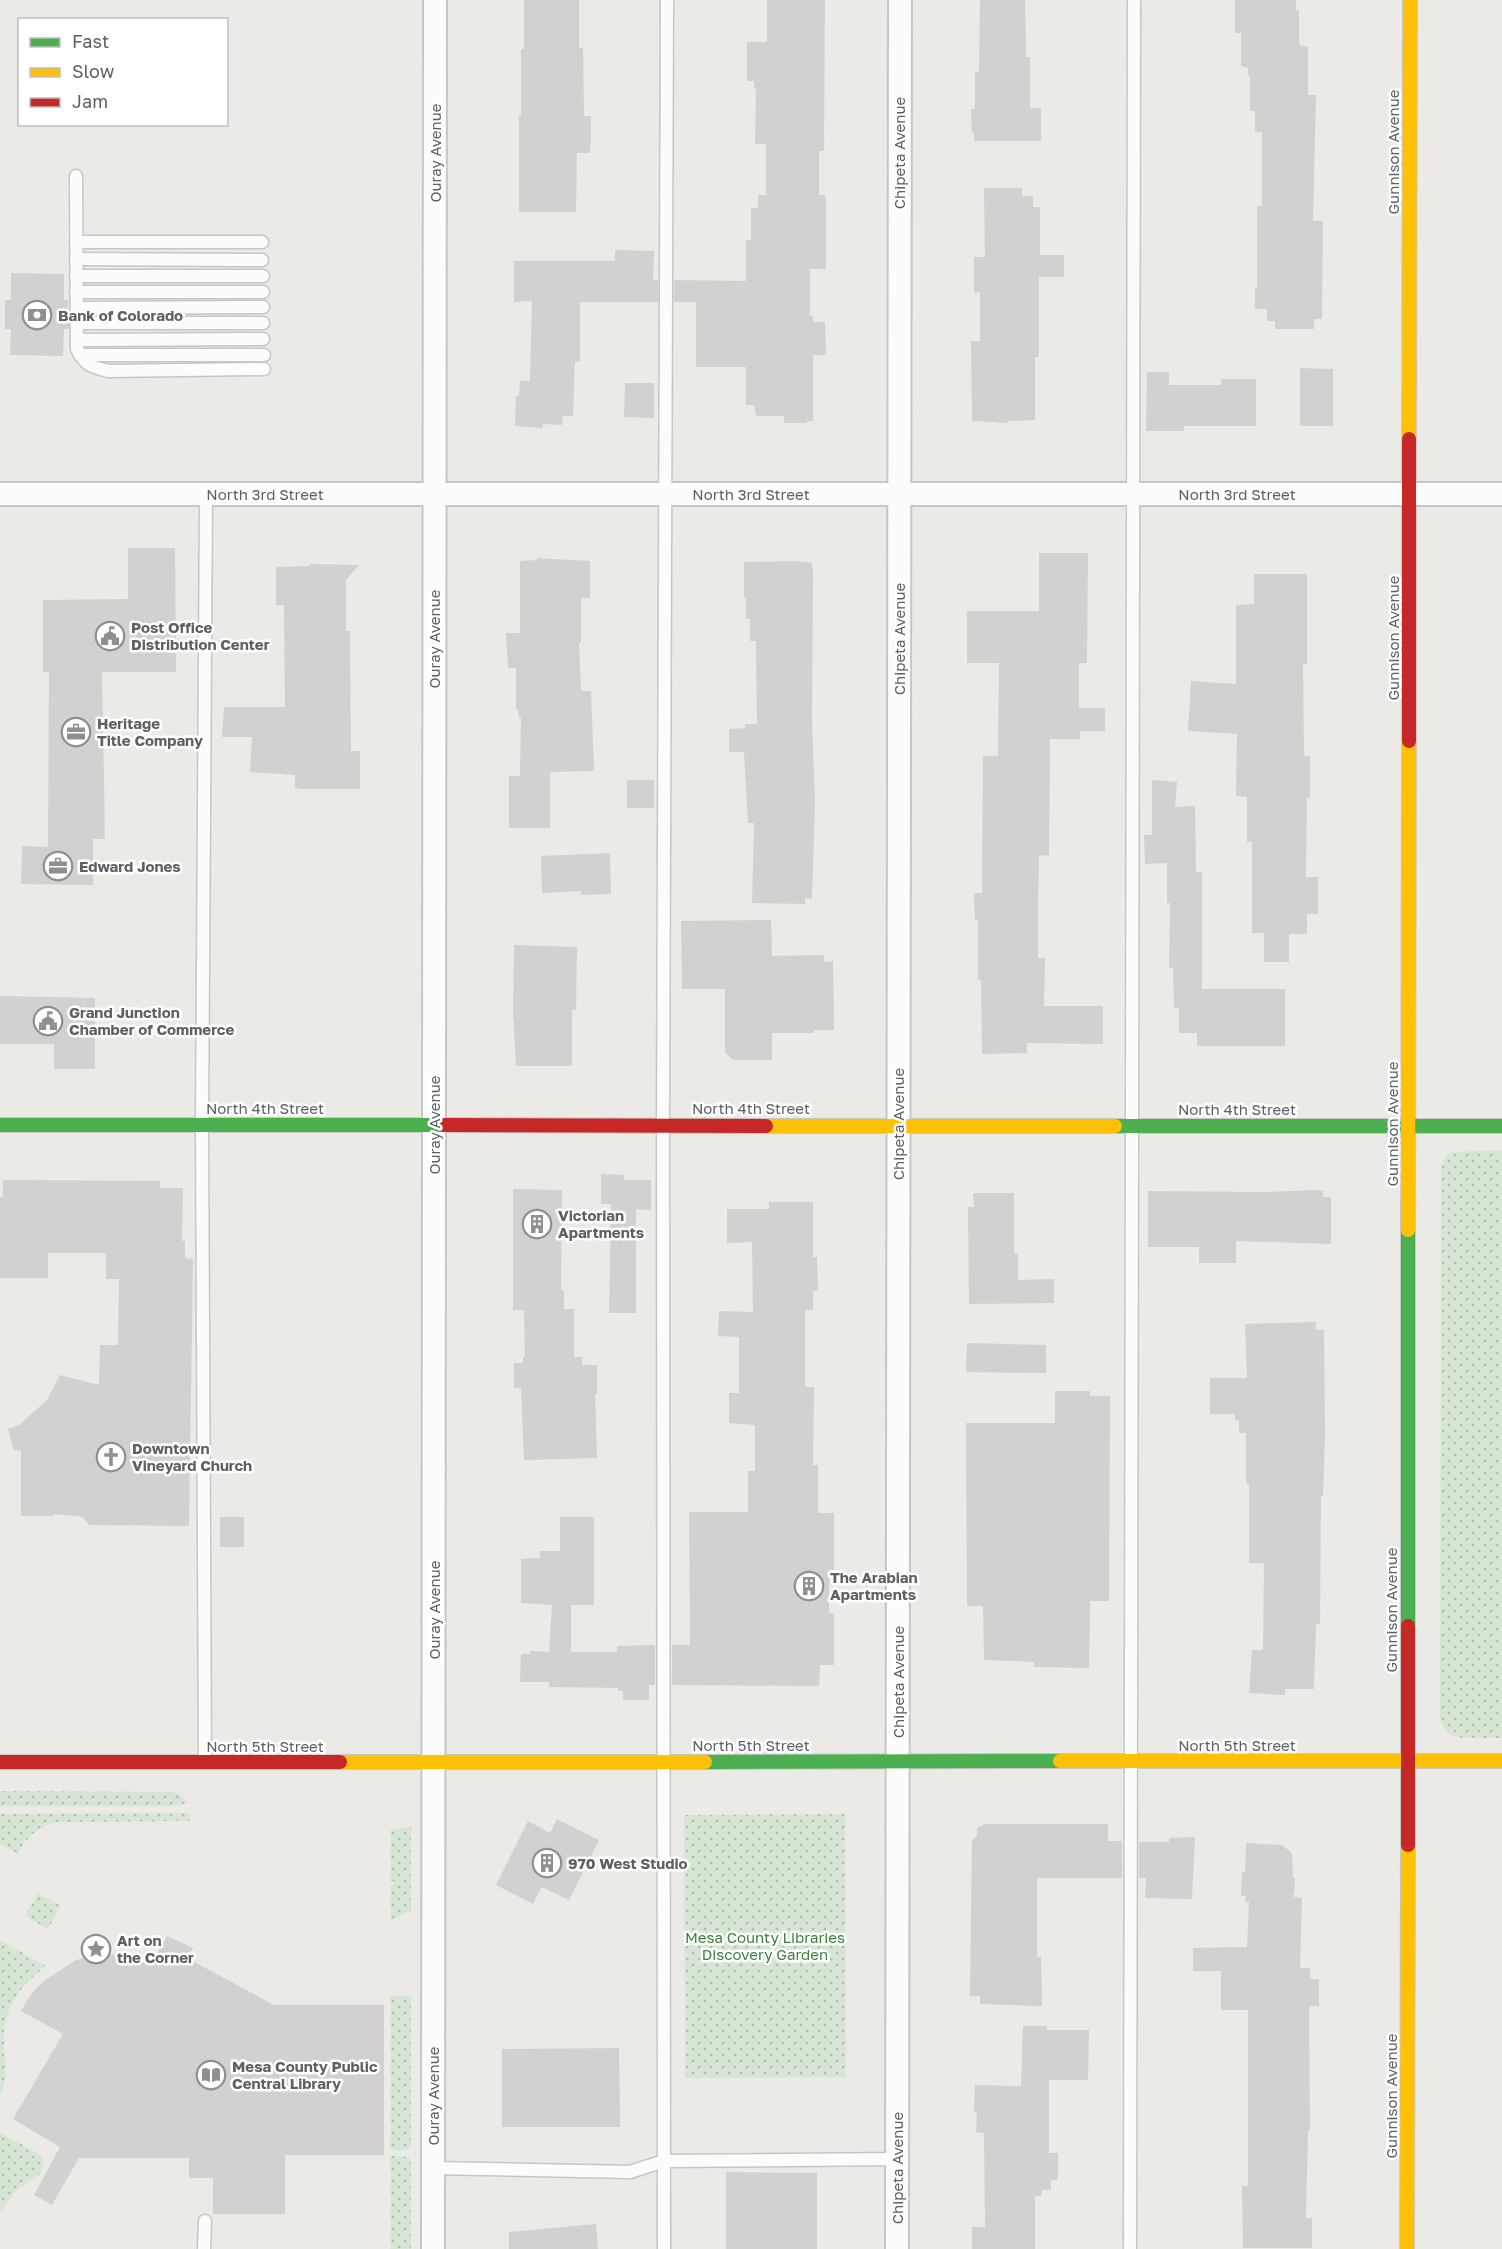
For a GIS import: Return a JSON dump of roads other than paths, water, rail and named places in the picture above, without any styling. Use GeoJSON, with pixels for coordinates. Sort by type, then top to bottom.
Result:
{"type":"FeatureCollection","features":[{"type":"Feature","properties":{"kind":"street","name":"Ouray Avenue"},"geometry":{"type":"LineString","coordinates":[[433,2249],[435,0]]}},
{"type":"Feature","properties":{"kind":"street","name":"Chipeta Avenue"},"geometry":{"type":"LineString","coordinates":[[897,2249],[900,0]]}},
{"type":"Feature","properties":{"kind":"street","name":"Gunnison Avenue"},"geometry":{"type":"LineString","coordinates":[[1407,2249],[1410,0]]}},
{"type":"Feature","properties":{"kind":"street","name":"North 3rd Street"},"geometry":{"type":"LineString","coordinates":[[0,494],[1502,494]]}},
{"type":"Feature","properties":{"kind":"street","name":"North 4th Street"},"geometry":{"type":"LineString","coordinates":[[0,1125],[1502,1126]]}},
{"type":"Feature","properties":{"kind":"street","name":"North 5th Street"},"geometry":{"type":"LineString","coordinates":[[0,1762],[1502,1761]]}},
{"type":"Feature","properties":{"kind":"lane"},"geometry":{"type":"LineString","coordinates":[[664,2249],[663,1124],[667,0]]}},
{"type":"Feature","properties":{"kind":"lane"},"geometry":{"type":"LineString","coordinates":[[1130,2249],[1134,0]]}},
{"type":"Feature","properties":{"kind":"lane"},"geometry":{"type":"LineString","coordinates":[[76,176],[77,349],[82,361],[93,367],[108,370],[264,369]]}},
{"type":"Feature","properties":{"kind":"lane"},"geometry":{"type":"LineString","coordinates":[[76,242],[262,242]]}},
{"type":"Feature","properties":{"kind":"lane"},"geometry":{"type":"LineString","coordinates":[[76,259],[262,260]]}},
{"type":"Feature","properties":{"kind":"lane"},"geometry":{"type":"LineString","coordinates":[[76,276],[263,276]]}},
{"type":"Feature","properties":{"kind":"lane"},"geometry":{"type":"LineString","coordinates":[[76,292],[263,292]]}},
{"type":"Feature","properties":{"kind":"lane"},"geometry":{"type":"LineString","coordinates":[[77,308],[263,307]]}},
{"type":"Feature","properties":{"kind":"lane"},"geometry":{"type":"LineString","coordinates":[[77,323],[263,323]]}},
{"type":"Feature","properties":{"kind":"lane"},"geometry":{"type":"LineString","coordinates":[[77,340],[263,339]]}},
{"type":"Feature","properties":{"kind":"lane"},"geometry":{"type":"LineString","coordinates":[[80,355],[264,355]]}},
{"type":"Feature","properties":{"kind":"lane"},"geometry":{"type":"LineString","coordinates":[[205,1762],[202,1124],[206,494]]}},
{"type":"Feature","properties":{"kind":"lane"},"geometry":{"type":"LineString","coordinates":[[433,2168],[630,2172],[664,2161],[897,2159]]}},
{"type":"Feature","properties":{"kind":"lane"},"geometry":{"type":"LineString","coordinates":[[204,2249],[205,2221]]}},
{"type":"Feature","properties":{"kind":"place","name":"Bank of Colorado"},"geometry":{"type":"Point","coordinates":[37,315]}},
{"type":"Feature","properties":{"kind":"place","name":"Post Office Distribution Center"},"geometry":{"type":"Point","coordinates":[110,636]}},
{"type":"Feature","properties":{"kind":"place","name":"Heritage Title Company"},"geometry":{"type":"Point","coordinates":[76,732]}},
{"type":"Feature","properties":{"kind":"place","name":"Edward Jones"},"geometry":{"type":"Point","coordinates":[58,866]}},
{"type":"Feature","properties":{"kind":"place","name":"Grand Junction Chamber of Commerce"},"geometry":{"type":"Point","coordinates":[48,1021]}},
{"type":"Feature","properties":{"kind":"place","name":"Victorian Apartments"},"geometry":{"type":"Point","coordinates":[537,1224]}},
{"type":"Feature","properties":{"kind":"place","name":"Downtown Vineyard Church"},"geometry":{"type":"Point","coordinates":[111,1457]}},
{"type":"Feature","properties":{"kind":"place","name":"The Arabian Apartments"},"geometry":{"type":"Point","coordinates":[809,1586]}},
{"type":"Feature","properties":{"kind":"place","name":"970 West Studio"},"geometry":{"type":"Point","coordinates":[547,1863]}},
{"type":"Feature","properties":{"kind":"place","name":"Art on the Corner"},"geometry":{"type":"Point","coordinates":[96,1949]}},
{"type":"Feature","properties":{"kind":"place","name":"Mesa County Public Central Library"},"geometry":{"type":"Point","coordinates":[211,2075]}},
{"type":"Feature","properties":{"kind":"park label","name":"Mesa County Libraries Discovery Garden"},"geometry":{"type":"Point","coordinates":[765,1946]}}]}
